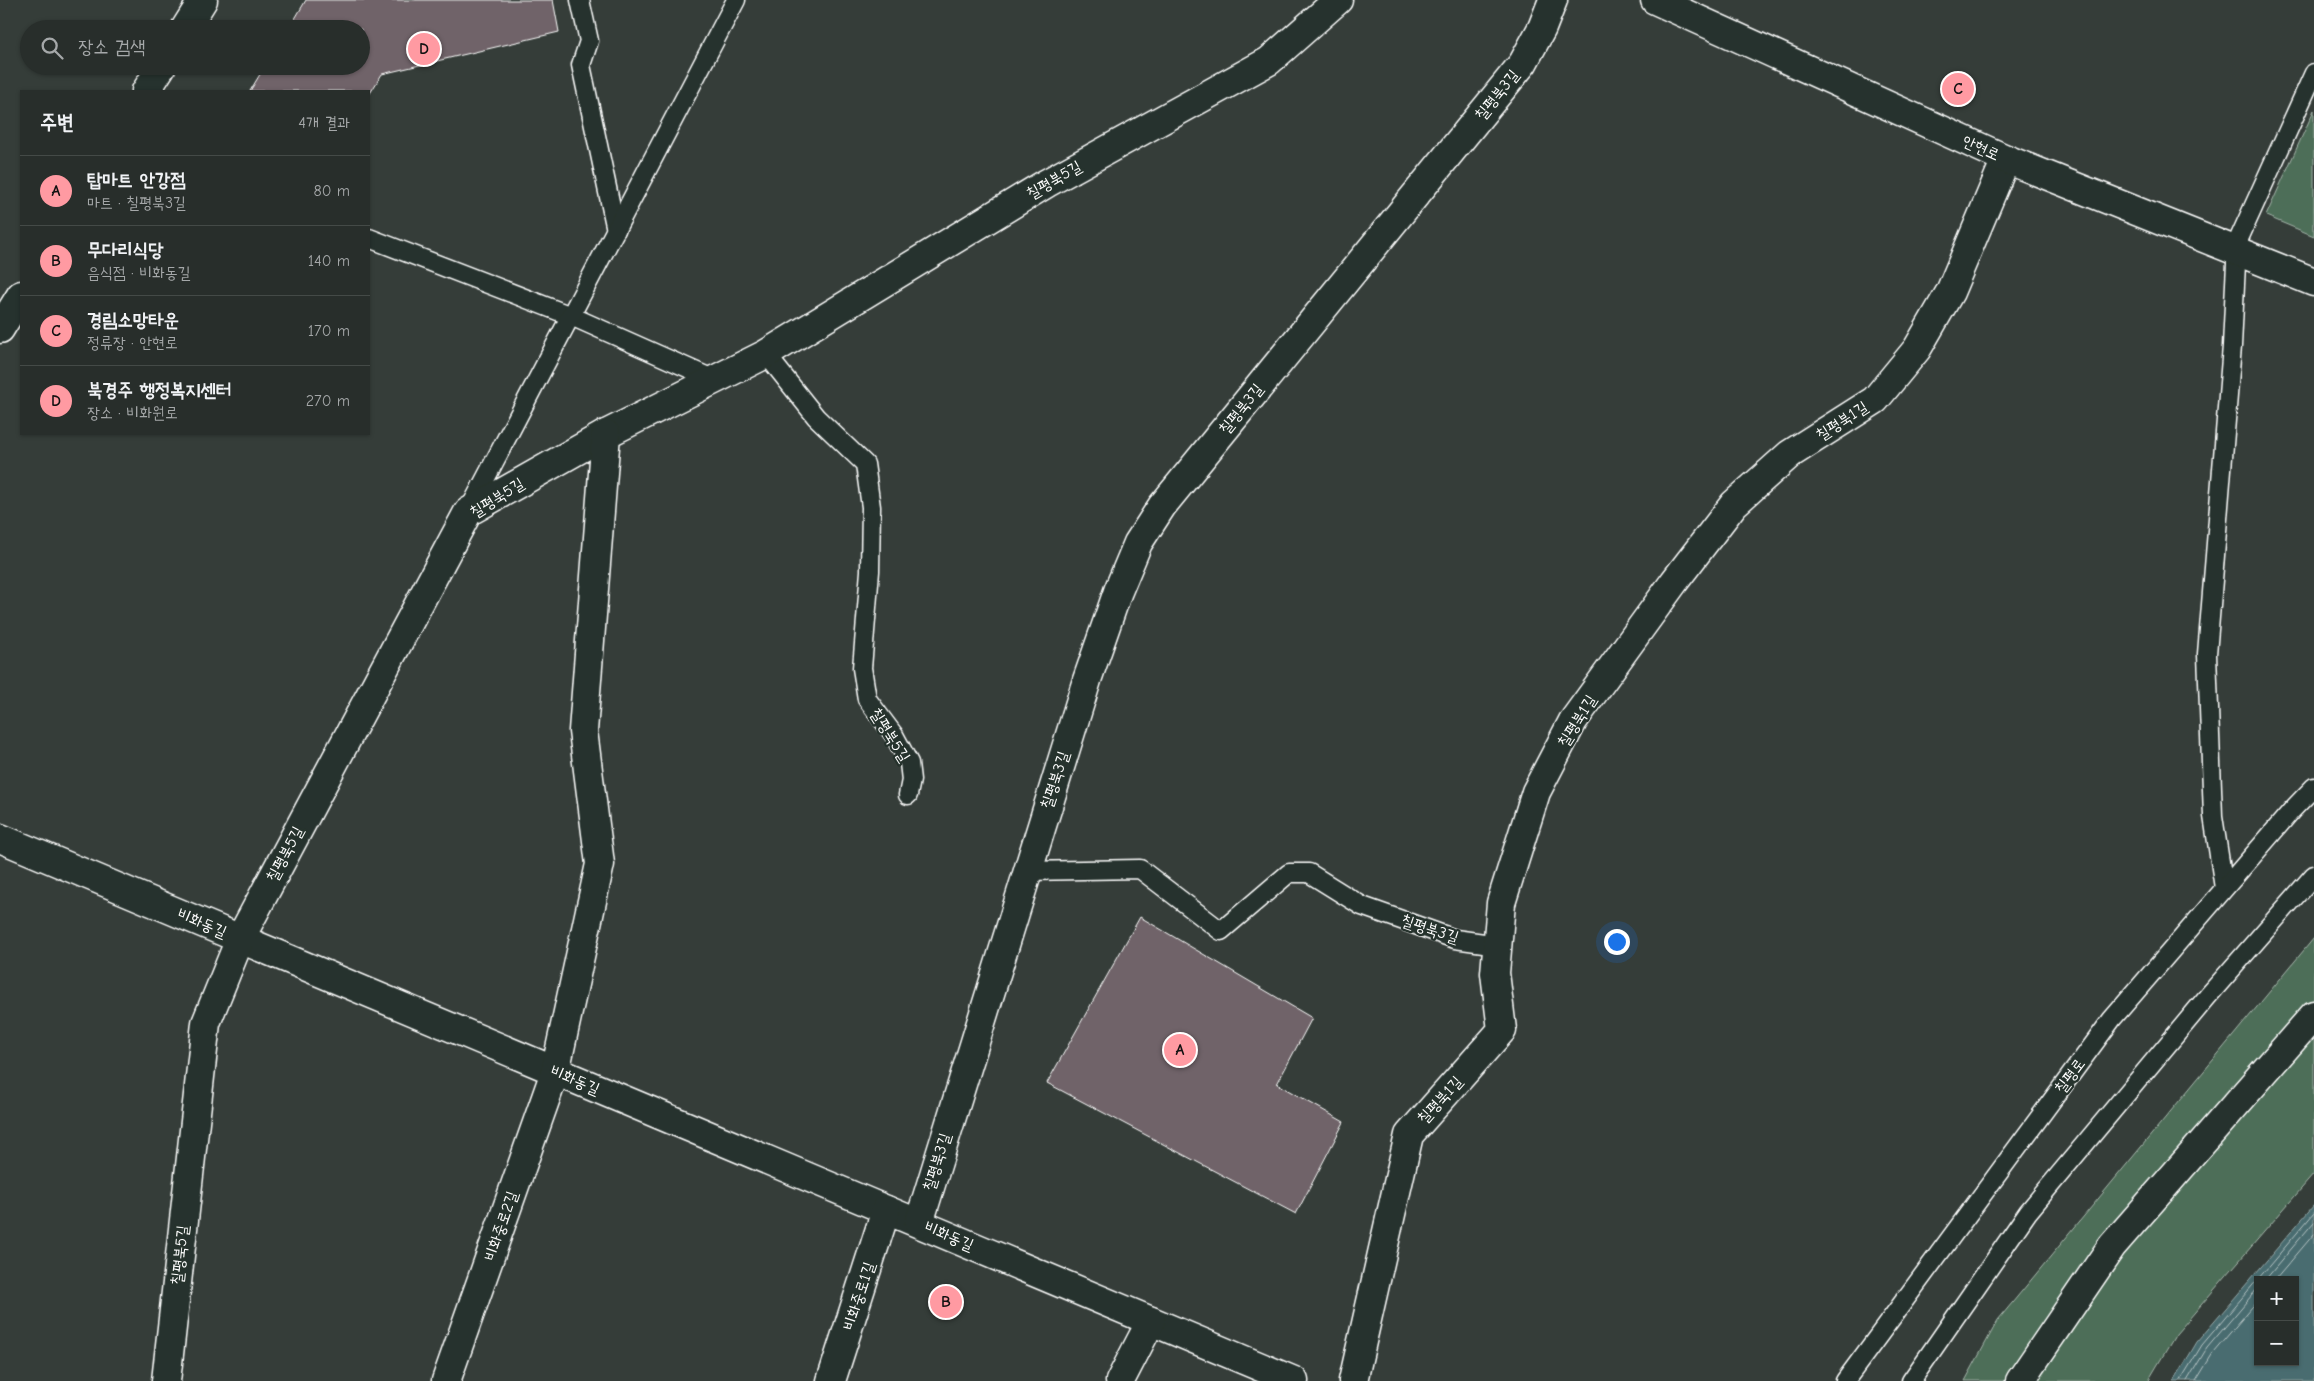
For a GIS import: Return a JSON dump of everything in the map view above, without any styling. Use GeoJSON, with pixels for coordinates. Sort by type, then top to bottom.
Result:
{"type":"FeatureCollection","features":[{"type":"Feature","properties":{"kind":"street"},"geometry":{"type":"LineString","coordinates":[[191,20],[203,0]]}},
{"type":"Feature","properties":{"kind":"street","name":"칠평북5길"},"geometry":{"type":"LineString","coordinates":[[166,1381],[206,1023],[240,939],[468,512],[606,434],[766,354],[1047,183],[1269,61],[1338,0]]}},
{"type":"Feature","properties":{"kind":"street","name":"칠평북3길"},"geometry":{"type":"LineString","coordinates":[[919,1224],[1026,872],[1087,680],[1118,592],[1138,543],[1162,506],[1523,62],[1542,28],[1553,0]]}},
{"type":"Feature","properties":{"kind":"street","name":"안현로"},"geometry":{"type":"LineString","coordinates":[[1655,0],[2006,159],[2314,282]]}},
{"type":"Feature","properties":{"kind":"street"},"geometry":{"type":"LineString","coordinates":[[147,90],[156,75]]}},
{"type":"Feature","properties":{"kind":"street","name":"칠평북1길"},"geometry":{"type":"LineString","coordinates":[[1353,1381],[1410,1135],[1502,1030],[1495,973],[1502,903],[1536,792],[1573,721],[1674,582],[1734,504],[1790,454],[1875,400],[1917,350],[1950,292],[2006,159]]}},
{"type":"Feature","properties":{"kind":"street"},"geometry":{"type":"LineString","coordinates":[[0,329],[20,297]]}},
{"type":"Feature","properties":{"kind":"street"},"geometry":{"type":"LineString","coordinates":[[556,1072],[600,864],[583,731],[606,434]]}},
{"type":"Feature","properties":{"kind":"street","name":"비화동길"},"geometry":{"type":"LineString","coordinates":[[0,838],[1294,1381]]}},
{"type":"Feature","properties":{"kind":"street"},"geometry":{"type":"LineString","coordinates":[[2020,1381],[2112,1246],[2314,1015]]}},
{"type":"Feature","properties":{"kind":"street","name":"비화중로2길"},"geometry":{"type":"LineString","coordinates":[[446,1381],[556,1072]]}},
{"type":"Feature","properties":{"kind":"street","name":"비화중로1길"},"geometry":{"type":"LineString","coordinates":[[831,1381],[886,1210]]}},
{"type":"Feature","properties":{"kind":"street"},"geometry":{"type":"LineString","coordinates":[[1120,1381],[1151,1321]]}},
{"type":"Feature","properties":{"kind":"lane"},"geometry":{"type":"LineString","coordinates":[[580,0],[589,41],[582,65],[616,230]]}},
{"type":"Feature","properties":{"kind":"lane"},"geometry":{"type":"LineString","coordinates":[[468,512],[736,0]]}},
{"type":"Feature","properties":{"kind":"lane"},"geometry":{"type":"LineString","coordinates":[[2224,888],[2213,816],[2207,654],[2232,346],[2236,252],[2237,243],[2314,73]]}},
{"type":"Feature","properties":{"kind":"lane"},"geometry":{"type":"LineString","coordinates":[[370,238],[570,316],[715,380]]}},
{"type":"Feature","properties":{"kind":"lane","name":"칠평북5길"},"geometry":{"type":"LineString","coordinates":[[766,354],[816,417],[864,464],[871,507],[870,571],[862,668],[867,699],[894,735],[909,763],[911,780],[908,795]]}},
{"type":"Feature","properties":{"kind":"lane","name":"칠평로"},"geometry":{"type":"LineString","coordinates":[[1845,1381],[2112,1019],[2224,888],[2314,787]]}},
{"type":"Feature","properties":{"kind":"lane","name":"칠평북3길"},"geometry":{"type":"LineString","coordinates":[[1026,872],[1140,869],[1222,931],[1289,872],[1309,873],[1362,906],[1454,939],[1498,945]]}},
{"type":"Feature","properties":{"kind":"lane"},"geometry":{"type":"LineString","coordinates":[[1911,1381],[2028,1212],[2208,996],[2314,875]]}},
{"type":"Feature","properties":{"kind":"green space"},"geometry":{"type":"Polygon","coordinates":[[[2314,110],[2314,236],[2266,216],[2314,110]]]}},
{"type":"Feature","properties":{"kind":"green space"},"geometry":{"type":"Polygon","coordinates":[[[2314,938],[2314,1174],[2176,1334],[2148,1381],[1965,1381],[1998,1320],[2314,938]]]}},
{"type":"Feature","properties":{"kind":"water"},"geometry":{"type":"Polygon","coordinates":[[[2314,1205],[2314,1381],[2174,1381],[2197,1342],[2314,1205]]]}},
{"type":"Feature","properties":{"kind":"building"},"geometry":{"type":"Polygon","coordinates":[[[306,0],[553,0],[559,32],[382,74],[370,93],[370,90],[251,90],[260,75],[370,75],[370,20],[294,20],[306,0]]]}},
{"type":"Feature","properties":{"kind":"building"},"geometry":{"type":"Polygon","coordinates":[[[1140,917],[1312,1018],[1277,1084],[1344,1122],[1296,1214],[1047,1083],[1140,917]]]}},
{"type":"Feature","properties":{"kind":"place","name":"북경주 행정복지센터"},"geometry":{"type":"Point","coordinates":[424,49]}},
{"type":"Feature","properties":{"kind":"place","name":"경림소망타운"},"geometry":{"type":"Point","coordinates":[1958,89]}},
{"type":"Feature","properties":{"kind":"place","name":"탑마트 안강점"},"geometry":{"type":"Point","coordinates":[1180,1050]}},
{"type":"Feature","properties":{"kind":"place","name":"무다리식당"},"geometry":{"type":"Point","coordinates":[946,1302]}}]}
